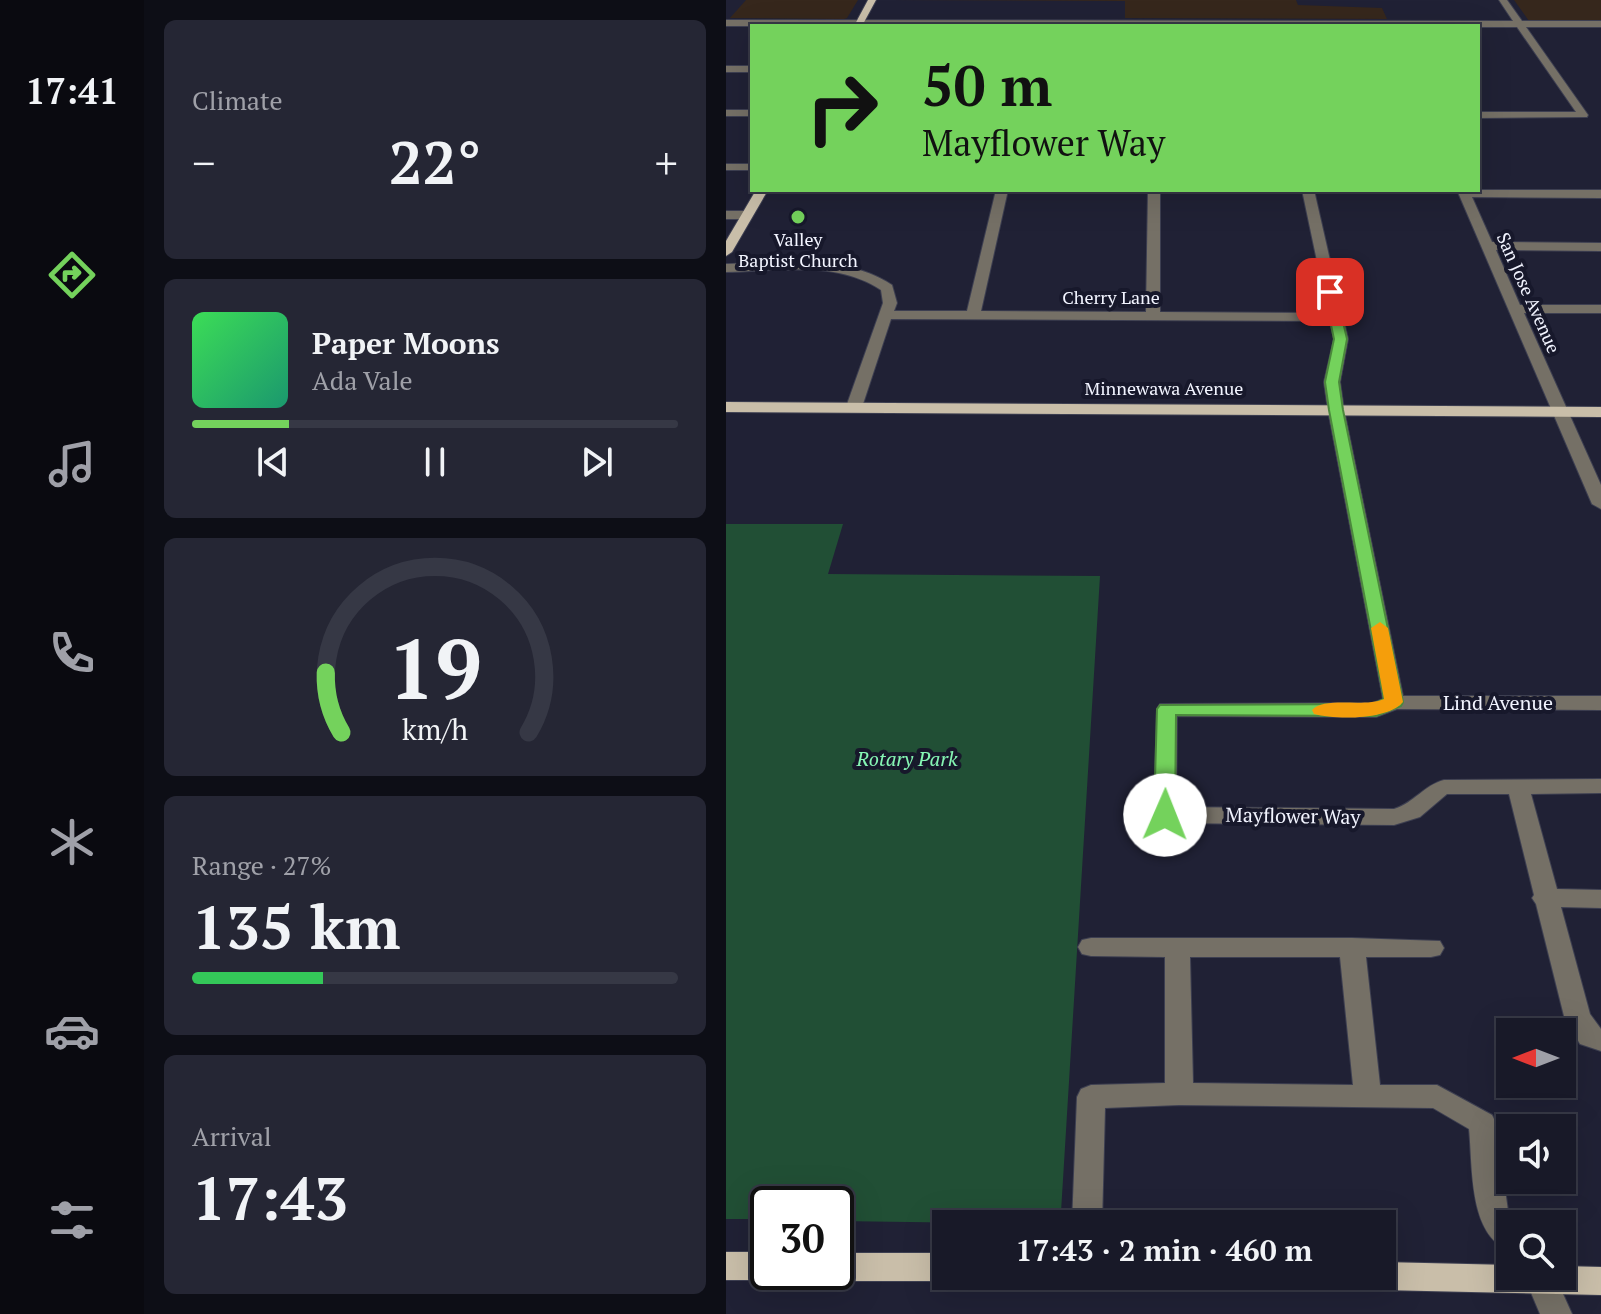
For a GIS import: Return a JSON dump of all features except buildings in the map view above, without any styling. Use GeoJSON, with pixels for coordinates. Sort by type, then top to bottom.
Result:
{"type":"FeatureCollection","features":[{"type":"Feature","properties":{"kind":"main road"},"geometry":{"type":"LineString","coordinates":[[860,24],[872,0]]}},
{"type":"Feature","properties":{"kind":"main road"},"geometry":{"type":"LineString","coordinates":[[726,252],[761,192]]}},
{"type":"Feature","properties":{"kind":"main road","name":"Minnewawa Avenue"},"geometry":{"type":"LineString","coordinates":[[726,407],[1601,412]]}},
{"type":"Feature","properties":{"kind":"main road"},"geometry":{"type":"LineString","coordinates":[[726,1266],[750,1266]]}},
{"type":"Feature","properties":{"kind":"main road"},"geometry":{"type":"LineString","coordinates":[[854,1267],[932,1267]]}},
{"type":"Feature","properties":{"kind":"main road"},"geometry":{"type":"LineString","coordinates":[[1396,1276],[1496,1277]]}},
{"type":"Feature","properties":{"kind":"main road"},"geometry":{"type":"LineString","coordinates":[[1576,1280],[1601,1281]]}},
{"type":"Feature","properties":{"kind":"street"},"geometry":{"type":"LineString","coordinates":[[1480,115],[1584,112],[1503,0]]}},
{"type":"Feature","properties":{"kind":"street"},"geometry":{"type":"LineString","coordinates":[[726,23],[792,24]]}},
{"type":"Feature","properties":{"kind":"street"},"geometry":{"type":"LineString","coordinates":[[1480,24],[1601,24]]}},
{"type":"Feature","properties":{"kind":"street"},"geometry":{"type":"LineString","coordinates":[[726,69],[750,69]]}},
{"type":"Feature","properties":{"kind":"street"},"geometry":{"type":"LineString","coordinates":[[726,113],[750,113]]}},
{"type":"Feature","properties":{"kind":"street"},"geometry":{"type":"LineString","coordinates":[[726,167],[750,167]]}},
{"type":"Feature","properties":{"kind":"street"},"geometry":{"type":"LineString","coordinates":[[973,316],[1002,192]]}},
{"type":"Feature","properties":{"kind":"street"},"geometry":{"type":"LineString","coordinates":[[1153,317],[1154,192]]}},
{"type":"Feature","properties":{"kind":"street"},"geometry":{"type":"LineString","coordinates":[[1308,192],[1341,339],[1332,382],[1336,410],[1394,702]]}},
{"type":"Feature","properties":{"kind":"street"},"geometry":{"type":"LineString","coordinates":[[1464,192],[1601,194]]}},
{"type":"Feature","properties":{"kind":"street","name":"San Jose Avenue"},"geometry":{"type":"LineString","coordinates":[[1464,192],[1601,504]]}},
{"type":"Feature","properties":{"kind":"street"},"geometry":{"type":"LineString","coordinates":[[726,215],[747,215]]}},
{"type":"Feature","properties":{"kind":"street"},"geometry":{"type":"LineString","coordinates":[[1488,246],[1601,247]]}},
{"type":"Feature","properties":{"kind":"street"},"geometry":{"type":"LineString","coordinates":[[726,268],[835,268],[857,272],[887,288],[890,303],[887,315],[854,407]]}},
{"type":"Feature","properties":{"kind":"street"},"geometry":{"type":"LineString","coordinates":[[1515,309],[1601,309]]}},
{"type":"Feature","properties":{"kind":"street","name":"Cherry Lane"},"geometry":{"type":"LineString","coordinates":[[887,315],[1336,317]]}},
{"type":"Feature","properties":{"kind":"street","name":"Lind Avenue"},"geometry":{"type":"LineString","coordinates":[[1394,702],[1601,703]]}},
{"type":"Feature","properties":{"kind":"street","name":"Mayflower Way"},"geometry":{"type":"LineString","coordinates":[[1394,702],[1376,710],[1167,709],[1165,815],[1394,817],[1419,809],[1427,797],[1444,787],[1601,786]]}},
{"type":"Feature","properties":{"kind":"street"},"geometry":{"type":"LineString","coordinates":[[1518,786],[1544,898],[1577,1016],[1589,1036],[1601,1040]]}},
{"type":"Feature","properties":{"kind":"street"},"geometry":{"type":"LineString","coordinates":[[1544,898],[1601,899]]}},
{"type":"Feature","properties":{"kind":"street"},"geometry":{"type":"LineString","coordinates":[[1091,947],[1431,948]]}},
{"type":"Feature","properties":{"kind":"street"},"geometry":{"type":"LineString","coordinates":[[1177,947],[1179,1094]]}},
{"type":"Feature","properties":{"kind":"street"},"geometry":{"type":"LineString","coordinates":[[1352,947],[1368,1097]]}},
{"type":"Feature","properties":{"kind":"street"},"geometry":{"type":"LineString","coordinates":[[1087,1210],[1091,1097],[1179,1094],[1437,1097],[1482,1123],[1496,1219]]}},
{"type":"Feature","properties":{"kind":"street"},"geometry":{"type":"LineString","coordinates":[[1545,1290],[1556,1314]]}},
{"type":"Feature","properties":{"kind":"shaded area"},"geometry":{"type":"Polygon","coordinates":[[[746,0],[858,0],[844,19],[730,18],[746,0]]]}},
{"type":"Feature","properties":{"kind":"shaded area"},"geometry":{"type":"Polygon","coordinates":[[[889,0],[1296,0],[1298,5],[1382,8],[1387,19],[1125,18],[1125,1],[889,0]]]}},
{"type":"Feature","properties":{"kind":"shaded area"},"geometry":{"type":"Polygon","coordinates":[[[1514,0],[1601,0],[1601,21],[1529,21],[1514,0]]]}},
{"type":"Feature","properties":{"kind":"green space","name":"Rotary Park"},"geometry":{"type":"Polygon","coordinates":[[[726,524],[843,524],[828,574],[1100,576],[1061,1210],[932,1210],[932,1222],[854,1221],[854,1186],[750,1186],[750,1219],[726,1219],[726,524]]]}},
{"type":"Feature","properties":{"kind":"slow traffic"},"geometry":{"type":"LineString","coordinates":[[1321,710],[1376,710],[1394,702],[1380,628]]}},
{"type":"Feature","properties":{"kind":"place","name":"Valley Baptist Church"},"geometry":{"type":"Point","coordinates":[798,217]}},
{"type":"Feature","properties":{"kind":"route"},"geometry":{"type":"LineString","coordinates":[[1165,815],[1167,709],[1376,710],[1394,702],[1336,410],[1332,382],[1341,339],[1330,292]]}}]}
